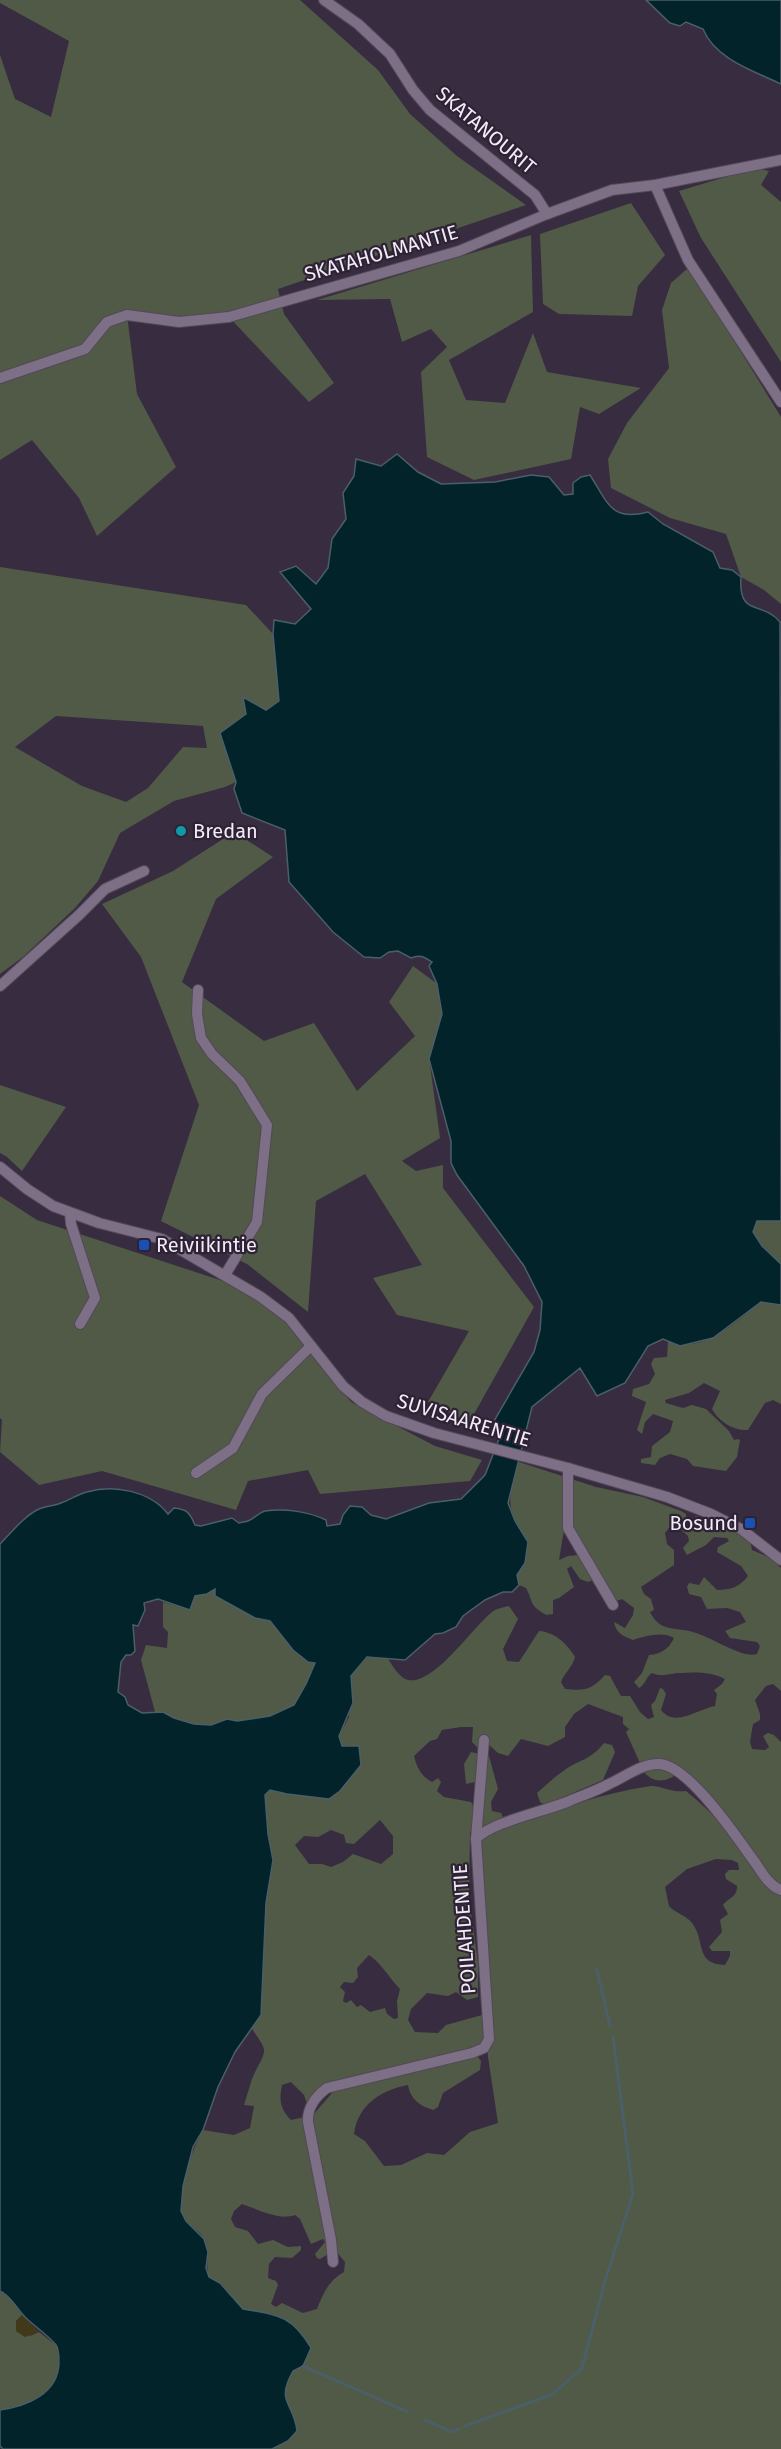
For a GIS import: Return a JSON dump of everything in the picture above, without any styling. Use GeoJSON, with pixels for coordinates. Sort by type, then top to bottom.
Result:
{"type":"FeatureCollection","features":[{"type":"Feature","properties":{"kind":"street","name":"SKATANOURIT"},"geometry":{"type":"LineString","coordinates":[[324,0],[358,24],[390,54],[413,90],[430,110],[535,195],[547,214]]}},
{"type":"Feature","properties":{"kind":"street","name":"SKATAHOLMANTIE"},"geometry":{"type":"LineString","coordinates":[[0,378],[85,349],[107,322],[127,315],[179,322],[229,317],[459,251],[612,190],[655,185],[781,160]]}},
{"type":"Feature","properties":{"kind":"street"},"geometry":{"type":"LineString","coordinates":[[655,185],[688,260],[781,402]]}},
{"type":"Feature","properties":{"kind":"street"},"geometry":{"type":"LineString","coordinates":[[0,986],[105,889],[144,871]]}},
{"type":"Feature","properties":{"kind":"street"},"geometry":{"type":"LineString","coordinates":[[198,990],[196,1014],[201,1038],[212,1054],[240,1081],[267,1125],[257,1222],[225,1275]]}},
{"type":"Feature","properties":{"kind":"street","name":"SUVISAARENTIE"},"geometry":{"type":"LineString","coordinates":[[0,1167],[39,1198],[70,1213],[153,1235],[225,1275],[279,1310],[343,1386],[373,1409],[414,1427],[636,1487],[711,1514],[741,1528],[779,1553]]}},
{"type":"Feature","properties":{"kind":"street"},"geometry":{"type":"LineString","coordinates":[[70,1213],[71,1224],[95,1298],[80,1324]]}},
{"type":"Feature","properties":{"kind":"street"},"geometry":{"type":"LineString","coordinates":[[196,1473],[233,1448],[262,1394],[311,1346]]}},
{"type":"Feature","properties":{"kind":"street"},"geometry":{"type":"LineString","coordinates":[[568,1468],[568,1528],[613,1605]]}},
{"type":"Feature","properties":{"kind":"street"},"geometry":{"type":"LineString","coordinates":[[476,1839],[484,1740]]}},
{"type":"Feature","properties":{"kind":"street","name":"POILAHDENTIE"},"geometry":{"type":"LineString","coordinates":[[333,2262],[308,2114],[315,2100],[327,2088],[472,2053],[484,2048],[489,2039],[476,1839],[488,1828],[569,1801],[642,1768],[660,1764],[676,1771],[696,1787],[725,1821],[765,1877],[774,1887],[781,1890]]}},
{"type":"Feature","properties":{"kind":"green space"},"geometry":{"type":"Polygon","coordinates":[[[0,0],[300,0],[378,70],[410,114],[457,156],[526,205],[278,289],[284,314],[334,383],[309,402],[229,317],[127,315],[137,394],[176,467],[97,536],[79,498],[32,440],[0,460],[0,55],[15,99],[51,117],[69,41],[0,3],[0,0]]]}},
{"type":"Feature","properties":{"kind":"green space"},"geometry":{"type":"Polygon","coordinates":[[[755,168],[769,171],[761,185],[781,202],[781,362],[701,238],[679,191],[755,168]]]}},
{"type":"Feature","properties":{"kind":"green space"},"geometry":{"type":"Polygon","coordinates":[[[631,203],[665,255],[638,286],[632,316],[559,314],[543,304],[540,234],[631,203]]]}},
{"type":"Feature","properties":{"kind":"green space"},"geometry":{"type":"Polygon","coordinates":[[[531,235],[533,312],[449,360],[466,400],[505,403],[533,333],[547,372],[641,388],[599,414],[580,407],[571,459],[474,480],[427,457],[421,372],[447,347],[431,329],[402,342],[390,299],[317,300],[531,235]]]}},
{"type":"Feature","properties":{"kind":"green space"},"geometry":{"type":"Polygon","coordinates":[[[689,267],[781,417],[781,604],[764,590],[741,577],[726,534],[670,518],[611,488],[608,459],[627,423],[669,368],[662,310],[671,283],[689,267]]]}},
{"type":"Feature","properties":{"kind":"green space"},"geometry":{"type":"Polygon","coordinates":[[[0,567],[246,605],[273,634],[274,620],[294,624],[299,620],[308,632],[256,773],[225,787],[174,801],[120,833],[98,881],[75,908],[23,957],[0,974],[0,567]],[[56,716],[15,747],[82,786],[126,802],[148,788],[183,747],[207,748],[203,726],[56,716]]]}},
{"type":"Feature","properties":{"kind":"green space"},"geometry":{"type":"Polygon","coordinates":[[[234,832],[273,857],[216,899],[182,982],[264,1041],[314,1023],[357,1091],[415,1036],[389,1002],[413,966],[436,983],[429,966],[465,969],[430,1065],[440,1138],[402,1161],[416,1171],[443,1165],[443,1188],[534,1307],[469,1423],[428,1402],[469,1331],[397,1315],[373,1278],[422,1265],[365,1174],[316,1201],[308,1312],[247,1264],[161,1221],[199,1105],[141,957],[102,904],[173,871],[234,832]]]}},
{"type":"Feature","properties":{"kind":"green space"},"geometry":{"type":"Polygon","coordinates":[[[0,1085],[66,1107],[22,1171],[0,1153],[0,1085]]]}},
{"type":"Feature","properties":{"kind":"green space"},"geometry":{"type":"Polygon","coordinates":[[[0,1196],[37,1220],[229,1283],[287,1320],[351,1402],[435,1446],[482,1460],[470,1481],[320,1494],[308,1470],[248,1481],[236,1510],[102,1471],[39,1485],[0,1452],[2,1420],[0,1418],[0,1196]]]}},
{"type":"Feature","properties":{"kind":"green space"},"geometry":{"type":"Polygon","coordinates":[[[757,1221],[781,1221],[781,1264],[762,1246],[753,1232],[757,1221]]]}},
{"type":"Feature","properties":{"kind":"green space"},"geometry":{"type":"Polygon","coordinates":[[[761,1302],[781,1305],[781,1404],[773,1400],[765,1403],[748,1430],[737,1429],[723,1422],[715,1414],[712,1409],[720,1391],[704,1383],[689,1393],[665,1400],[666,1403],[683,1408],[692,1405],[706,1409],[729,1431],[734,1440],[740,1440],[737,1457],[726,1471],[693,1466],[687,1459],[670,1454],[660,1458],[655,1465],[641,1463],[641,1459],[651,1457],[652,1446],[670,1432],[673,1421],[653,1414],[645,1422],[642,1434],[637,1430],[646,1402],[632,1396],[633,1389],[649,1384],[655,1374],[651,1364],[654,1358],[667,1357],[668,1341],[694,1344],[706,1340],[729,1327],[761,1302]]]}},
{"type":"Feature","properties":{"kind":"green space"},"geometry":{"type":"Polygon","coordinates":[[[519,1462],[596,1487],[643,1497],[686,1514],[686,1529],[692,1530],[695,1525],[693,1519],[696,1516],[735,1532],[750,1541],[752,1550],[771,1558],[781,1568],[781,1691],[773,1684],[766,1686],[755,1700],[760,1720],[753,1724],[750,1742],[752,1749],[765,1750],[769,1747],[763,1736],[768,1733],[781,1742],[781,1887],[772,1882],[744,1844],[677,1774],[659,1781],[644,1772],[626,1732],[629,1729],[623,1724],[623,1717],[588,1704],[574,1714],[565,1727],[565,1737],[548,1746],[521,1739],[508,1756],[498,1753],[487,1743],[477,1747],[472,1742],[473,1727],[442,1730],[437,1739],[430,1741],[414,1756],[420,1771],[432,1782],[438,1778],[441,1782],[437,1791],[444,1797],[471,1802],[475,1809],[478,1772],[475,1782],[466,1784],[464,1764],[471,1752],[489,1756],[498,1789],[491,1802],[492,1811],[501,1813],[504,1820],[470,1832],[469,1899],[478,1963],[478,1997],[467,2000],[456,1992],[448,1996],[427,1993],[411,2009],[408,2020],[415,2032],[438,2033],[446,2025],[482,2015],[487,2037],[480,2046],[330,2085],[308,2107],[304,2095],[291,2082],[282,2085],[281,2104],[291,2120],[313,2115],[332,2093],[354,2085],[477,2056],[481,2061],[480,2070],[443,2093],[438,2107],[433,2110],[420,2104],[413,2098],[408,2085],[398,2087],[373,2100],[366,2107],[356,2123],[354,2134],[365,2141],[384,2166],[401,2165],[427,2153],[444,2155],[470,2132],[498,2123],[488,2057],[480,1842],[486,1833],[609,1794],[651,1786],[686,1791],[724,1827],[765,1884],[781,1894],[781,2449],[163,2449],[272,2314],[243,2309],[220,2283],[209,2277],[205,2240],[183,2216],[180,2202],[181,2192],[190,2158],[203,2130],[234,2135],[250,2128],[254,2106],[244,2105],[253,2076],[264,2054],[263,2046],[252,2029],[261,2015],[266,1903],[273,1860],[265,1795],[270,1790],[287,1794],[341,1746],[339,1736],[349,1717],[351,1676],[368,1657],[388,1659],[402,1677],[413,1680],[425,1677],[451,1655],[495,1610],[509,1606],[518,1619],[503,1649],[507,1661],[519,1662],[539,1631],[555,1636],[575,1657],[561,1682],[565,1689],[587,1688],[596,1684],[605,1675],[610,1676],[621,1696],[630,1696],[640,1712],[648,1719],[654,1717],[651,1705],[660,1688],[666,1694],[661,1710],[667,1715],[680,1717],[715,1706],[717,1694],[714,1690],[725,1679],[704,1673],[663,1675],[652,1673],[639,1688],[634,1682],[642,1673],[649,1655],[664,1650],[674,1638],[659,1635],[633,1640],[618,1631],[614,1622],[625,1628],[633,1615],[634,1608],[622,1599],[614,1602],[564,1530],[559,1560],[578,1555],[593,1580],[588,1582],[580,1579],[571,1566],[567,1569],[574,1587],[553,1600],[553,1614],[546,1615],[536,1608],[526,1588],[519,1585],[517,1575],[525,1563],[528,1542],[515,1520],[510,1504],[519,1462]],[[669,1528],[665,1533],[667,1544],[674,1550],[674,1565],[641,1587],[644,1594],[651,1599],[654,1610],[650,1612],[654,1618],[663,1626],[696,1633],[744,1654],[757,1654],[760,1646],[757,1642],[730,1638],[725,1631],[746,1622],[740,1612],[727,1608],[707,1609],[701,1597],[689,1594],[687,1587],[689,1583],[699,1585],[704,1577],[717,1590],[734,1587],[745,1580],[748,1576],[741,1566],[717,1552],[718,1547],[729,1541],[727,1538],[714,1537],[706,1545],[687,1555],[683,1548],[689,1541],[688,1536],[680,1529],[669,1528]],[[380,1820],[354,1844],[346,1843],[344,1835],[331,1830],[318,1837],[304,1836],[295,1845],[309,1864],[331,1867],[343,1862],[353,1854],[381,1864],[393,1854],[393,1836],[380,1820]],[[716,1859],[687,1869],[665,1887],[669,1906],[692,1923],[702,1950],[709,1961],[725,1965],[730,1951],[712,1951],[709,1947],[722,1932],[720,1920],[728,1914],[723,1905],[737,1890],[737,1886],[726,1879],[725,1874],[729,1870],[739,1870],[738,1863],[732,1860],[716,1859]],[[369,1955],[357,1968],[358,1977],[353,1983],[344,1982],[340,1987],[345,1992],[343,2001],[346,2003],[351,2000],[357,2007],[361,2005],[370,2012],[385,2008],[387,2014],[394,2019],[398,2018],[397,2001],[400,1989],[369,1955]],[[242,2204],[234,2211],[231,2219],[235,2227],[248,2231],[258,2244],[273,2240],[288,2247],[301,2246],[301,2250],[292,2258],[275,2257],[269,2264],[268,2278],[276,2281],[278,2285],[271,2304],[276,2307],[282,2303],[303,2313],[317,2309],[330,2284],[344,2272],[345,2262],[335,2250],[320,2259],[317,2258],[315,2254],[325,2242],[323,2239],[311,2244],[300,2219],[295,2215],[282,2217],[242,2204]]]}},
{"type":"Feature","properties":{"kind":"green space"},"geometry":{"type":"Polygon","coordinates":[[[202,1577],[315,1638],[317,1681],[280,1727],[253,1718],[237,1721],[227,1719],[211,1725],[194,1724],[163,1712],[155,1712],[141,1660],[146,1645],[167,1648],[168,1632],[163,1627],[163,1602],[190,1610],[202,1577]]]}},
{"type":"Feature","properties":{"kind":"green space"},"geometry":{"type":"Polygon","coordinates":[[[604,1743],[612,1745],[615,1752],[603,1780],[545,1805],[540,1802],[537,1793],[568,1768],[594,1754],[604,1743]]]}},
{"type":"Feature","properties":{"kind":"green space"},"geometry":{"type":"Polygon","coordinates":[[[0,2291],[6,2293],[22,2315],[16,2321],[30,2336],[39,2332],[57,2346],[59,2361],[58,2378],[54,2385],[30,2403],[0,2410],[0,2291]]]}},
{"type":"Feature","properties":{"kind":"sand"},"geometry":{"type":"Polygon","coordinates":[[[22,2315],[39,2332],[25,2337],[16,2331],[16,2321],[22,2315]]]}},
{"type":"Feature","properties":{"kind":"water"},"geometry":{"type":"Polygon","coordinates":[[[646,0],[781,0],[781,84],[726,56],[716,48],[703,29],[686,22],[680,26],[670,23],[646,0]]]}},
{"type":"Feature","properties":{"kind":"water"},"geometry":{"type":"Polygon","coordinates":[[[397,454],[418,472],[441,484],[495,482],[531,475],[549,477],[564,495],[573,494],[573,483],[581,477],[590,475],[607,502],[618,512],[636,514],[648,512],[663,524],[713,552],[720,568],[732,570],[741,577],[741,590],[747,603],[773,615],[780,622],[781,1221],[757,1221],[753,1232],[762,1246],[781,1264],[781,1305],[761,1302],[713,1338],[680,1346],[663,1339],[648,1346],[625,1383],[597,1396],[580,1368],[532,1407],[508,1503],[515,1521],[528,1542],[525,1563],[517,1575],[519,1585],[512,1592],[503,1592],[485,1600],[463,1616],[456,1627],[435,1634],[405,1660],[367,1657],[351,1676],[353,1703],[339,1736],[342,1746],[359,1746],[361,1765],[340,1791],[329,1799],[270,1790],[265,1795],[273,1860],[266,1903],[261,2015],[235,2052],[218,2087],[203,2130],[193,2147],[183,2186],[181,2211],[186,2221],[204,2239],[208,2252],[206,2268],[209,2277],[220,2283],[243,2309],[283,2318],[297,2329],[311,2348],[303,2366],[293,2371],[286,2390],[287,2402],[297,2431],[288,2441],[272,2449],[3,2449],[0,2446],[0,2410],[30,2402],[39,2397],[53,2383],[59,2361],[56,2345],[0,2291],[0,1544],[33,1512],[97,1490],[131,1491],[152,1500],[168,1514],[174,1508],[182,1509],[190,1515],[195,1525],[201,1526],[232,1518],[239,1523],[250,1520],[265,1511],[281,1510],[297,1511],[319,1517],[326,1520],[327,1526],[340,1524],[350,1506],[362,1507],[371,1515],[386,1519],[429,1503],[461,1499],[485,1475],[501,1434],[494,1421],[534,1352],[540,1330],[542,1302],[524,1266],[457,1175],[451,1163],[451,1141],[429,1059],[442,1014],[437,984],[429,966],[432,962],[417,956],[411,958],[398,951],[389,952],[380,958],[364,957],[333,932],[289,882],[285,830],[242,813],[234,789],[236,782],[220,733],[246,714],[243,697],[266,710],[279,701],[273,634],[274,620],[295,624],[311,609],[280,572],[296,566],[316,584],[328,568],[332,539],[346,519],[343,493],[354,476],[356,459],[381,466],[397,454]],[[215,1589],[207,1594],[195,1596],[190,1610],[158,1599],[144,1603],[145,1610],[138,1626],[133,1625],[135,1651],[131,1655],[126,1655],[121,1662],[118,1692],[125,1697],[128,1705],[142,1713],[163,1712],[194,1724],[211,1725],[227,1719],[237,1721],[270,1716],[294,1705],[315,1663],[308,1662],[293,1650],[270,1621],[255,1618],[215,1596],[215,1589]]]}},
{"type":"Feature","properties":{"kind":"waterway"},"geometry":{"type":"LineString","coordinates":[[597,1970],[610,2026]]}},
{"type":"Feature","properties":{"kind":"waterway"},"geometry":{"type":"LineString","coordinates":[[465,2426],[553,2394],[582,2368],[605,2281],[633,2194],[613,2037]]}},
{"type":"Feature","properties":{"kind":"waterway"},"geometry":{"type":"LineString","coordinates":[[303,2366],[408,2412]]}},
{"type":"Feature","properties":{"kind":"waterway"},"geometry":{"type":"LineString","coordinates":[[425,2420],[452,2432],[459,2429]]}},
{"type":"Feature","properties":{"kind":"place","name":"Bredan"},"geometry":{"type":"Point","coordinates":[181,831]}},
{"type":"Feature","properties":{"kind":"place","name":"Reiviikintie"},"geometry":{"type":"Point","coordinates":[144,1245]}},
{"type":"Feature","properties":{"kind":"place","name":"Bosund"},"geometry":{"type":"Point","coordinates":[750,1523]}}]}
